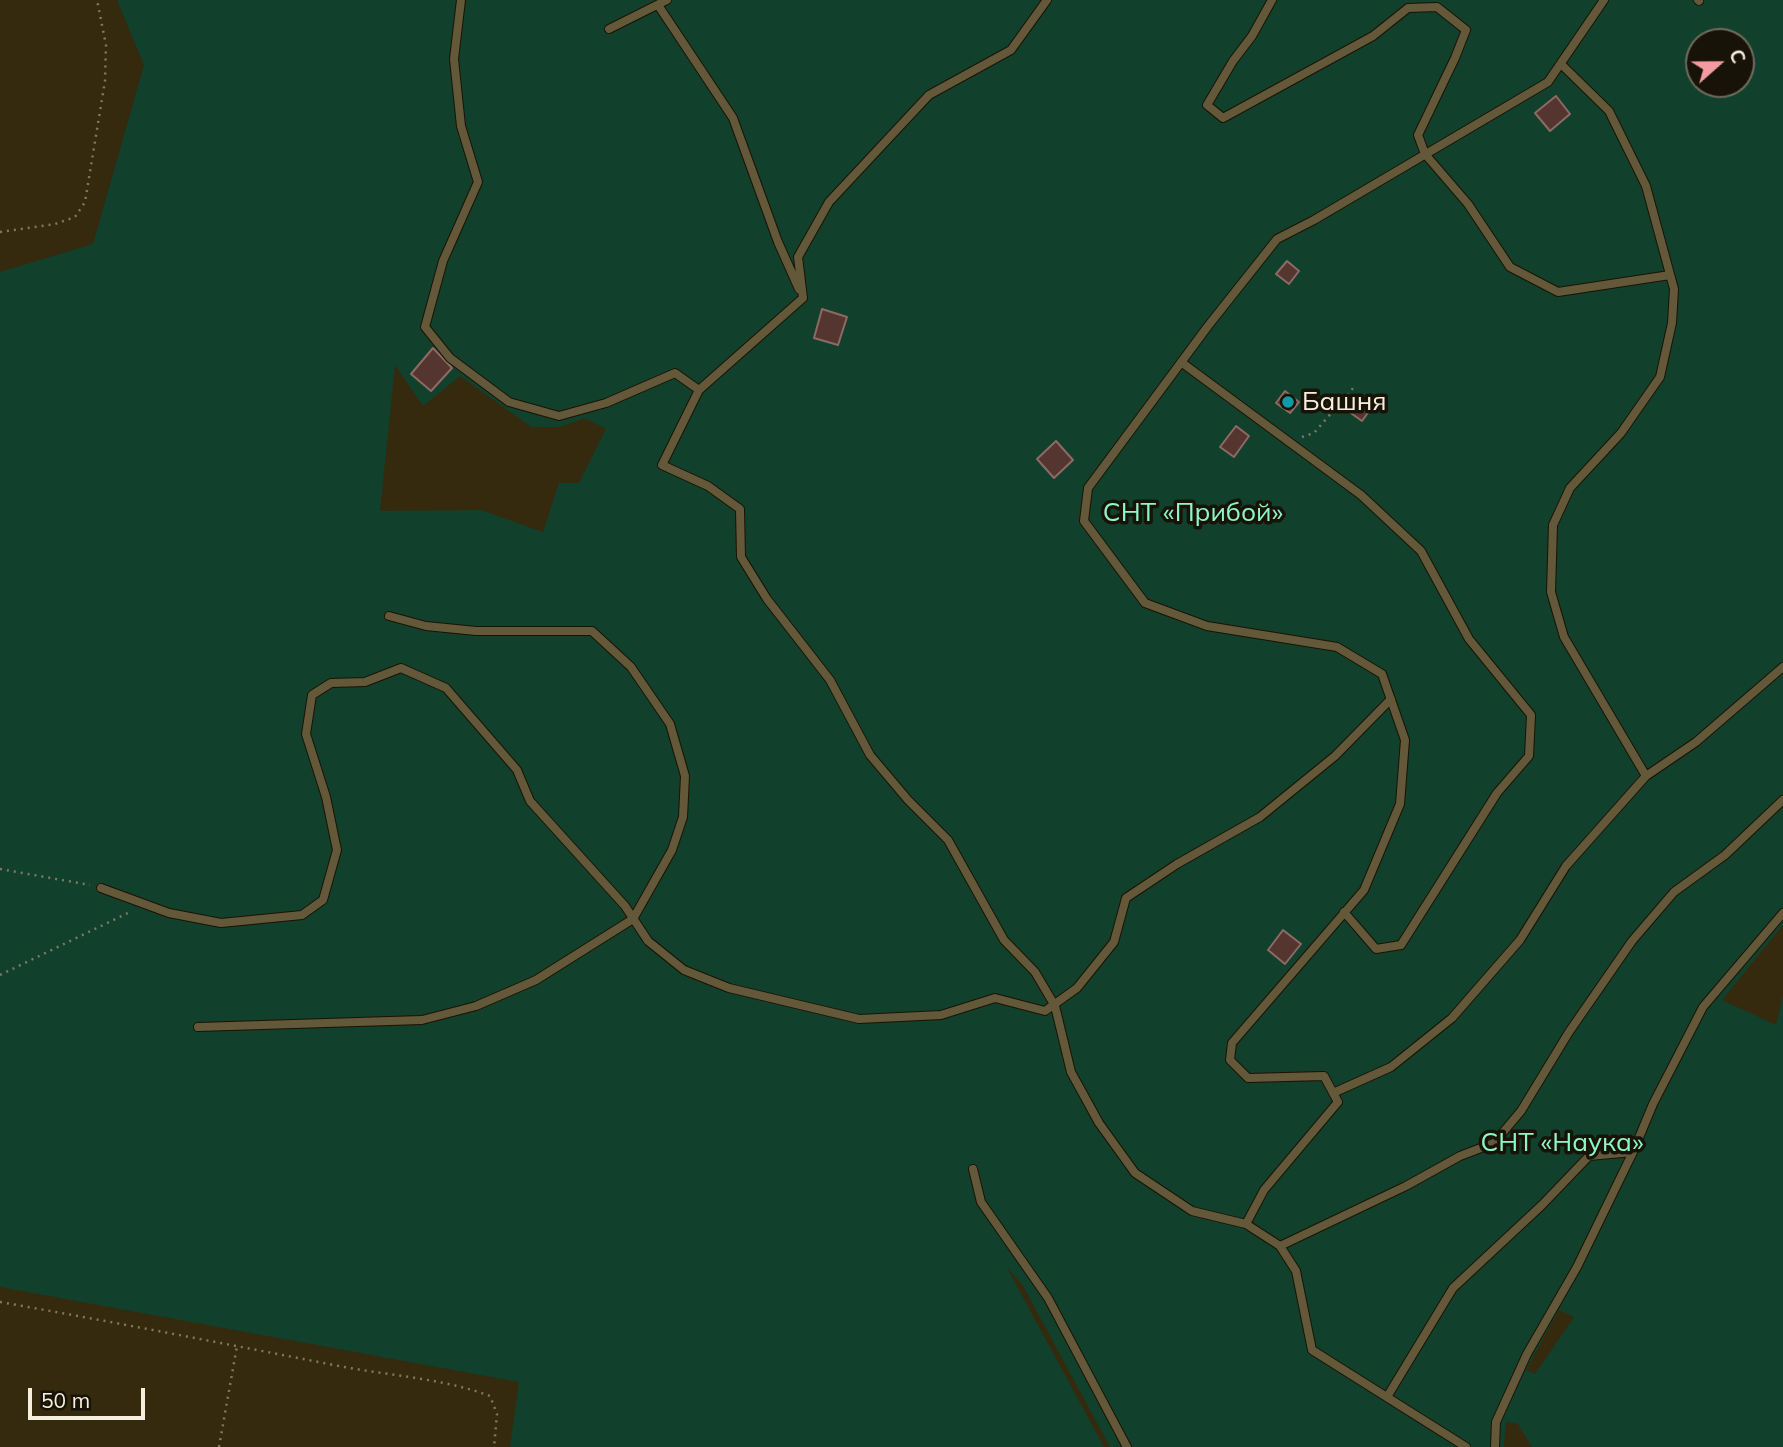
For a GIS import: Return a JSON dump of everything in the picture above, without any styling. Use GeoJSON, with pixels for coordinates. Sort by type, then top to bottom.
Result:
{"type":"FeatureCollection","features":[{"type":"Feature","properties":{"kind":"lane"},"geometry":{"type":"LineString","coordinates":[[461,0],[454,59],[461,126],[478,182],[443,261],[425,327],[450,358],[509,402],[559,416],[607,403],[675,373],[699,390]]}},
{"type":"Feature","properties":{"kind":"lane"},"geometry":{"type":"LineString","coordinates":[[608,29],[667,0]]}},
{"type":"Feature","properties":{"kind":"lane"},"geometry":{"type":"LineString","coordinates":[[803,298],[798,257],[829,202],[929,95],[1011,50],[1047,0]]}},
{"type":"Feature","properties":{"kind":"lane"},"geometry":{"type":"LineString","coordinates":[[1272,0],[1207,105],[1223,118],[1373,36],[1408,8],[1437,7],[1466,30],[1418,135],[1425,155],[1468,204],[1510,267],[1558,292],[1670,275]]}},
{"type":"Feature","properties":{"kind":"lane"},"geometry":{"type":"LineString","coordinates":[[1246,1224],[1264,1190],[1338,1102],[1324,1076],[1248,1078],[1230,1060],[1232,1043],[1364,890],[1400,804],[1405,740],[1382,674],[1337,647],[1207,626],[1145,603],[1084,521],[1087,488],[1181,362],[1278,239],[1548,82],[1604,0]]}},
{"type":"Feature","properties":{"kind":"lane"},"geometry":{"type":"LineString","coordinates":[[658,5],[733,118],[773,229],[803,298]]}},
{"type":"Feature","properties":{"kind":"lane"},"geometry":{"type":"LineString","coordinates":[[1561,64],[1609,111],[1646,186],[1674,289],[1672,323],[1660,377],[1620,433],[1570,488],[1553,526],[1551,592],[1564,637],[1646,776]]}},
{"type":"Feature","properties":{"kind":"lane"},"geometry":{"type":"LineString","coordinates":[[803,298],[699,390],[662,465],[708,486],[740,509],[741,557],[766,600],[830,680],[870,755],[908,800],[948,840],[1004,940],[1035,972],[1055,1006],[1071,1072],[1099,1124],[1135,1173],[1192,1211],[1246,1224],[1280,1245],[1296,1271],[1312,1350],[1466,1447]]}},
{"type":"Feature","properties":{"kind":"lane"},"geometry":{"type":"LineString","coordinates":[[1181,362],[1361,495],[1421,551],[1469,639],[1531,715],[1530,756],[1497,793],[1401,945],[1376,949],[1344,912]]}},
{"type":"Feature","properties":{"kind":"lane"},"geometry":{"type":"LineString","coordinates":[[198,1027],[422,1020],[476,1006],[536,980],[633,919],[672,850],[683,817],[685,776],[670,724],[631,667],[592,631],[476,631],[426,626],[389,616]]}},
{"type":"Feature","properties":{"kind":"lane"},"geometry":{"type":"LineString","coordinates":[[1333,1093],[1391,1067],[1452,1018],[1520,940],[1566,866],[1646,776],[1696,742],[1783,667]]}},
{"type":"Feature","properties":{"kind":"lane"},"geometry":{"type":"LineString","coordinates":[[102,888],[169,913],[221,923],[302,915],[323,900],[337,850],[326,797],[306,734],[312,695],[331,683],[365,682],[401,668],[446,688],[517,770],[530,801],[625,906],[648,941],[684,970],[729,988],[859,1019],[941,1015],[995,998],[1045,1011],[1077,988],[1114,942],[1126,898],[1177,864],[1260,817],[1335,756],[1391,699]]}},
{"type":"Feature","properties":{"kind":"lane"},"geometry":{"type":"LineString","coordinates":[[1280,1245],[1406,1186],[1460,1156],[1494,1143],[1521,1111],[1569,1032],[1640,931],[1674,892],[1725,855],[1783,800]]}},
{"type":"Feature","properties":{"kind":"lane"},"geometry":{"type":"LineString","coordinates":[[1495,1447],[1496,1422],[1517,1377],[1577,1267],[1633,1152],[1653,1104],[1703,1007],[1783,914]]}},
{"type":"Feature","properties":{"kind":"lane"},"geometry":{"type":"LineString","coordinates":[[1387,1397],[1453,1288],[1542,1205],[1589,1156],[1633,1152]]}},
{"type":"Feature","properties":{"kind":"lane"},"geometry":{"type":"LineString","coordinates":[[973,1169],[981,1202],[1048,1298],[1127,1447]]}},
{"type":"Feature","properties":{"kind":"path"},"geometry":{"type":"LineString","coordinates":[[0,232],[55,224],[75,217],[85,202],[104,81],[106,45],[97,0]]}},
{"type":"Feature","properties":{"kind":"path"},"geometry":{"type":"LineString","coordinates":[[1288,441],[1314,433],[1354,387]]}},
{"type":"Feature","properties":{"kind":"path"},"geometry":{"type":"LineString","coordinates":[[0,869],[102,888]]}},
{"type":"Feature","properties":{"kind":"path"},"geometry":{"type":"LineString","coordinates":[[0,975],[146,904]]}},
{"type":"Feature","properties":{"kind":"path"},"geometry":{"type":"LineString","coordinates":[[0,1303],[356,1369],[462,1385],[490,1396],[497,1414],[494,1447]]}},
{"type":"Feature","properties":{"kind":"path"},"geometry":{"type":"LineString","coordinates":[[219,1447],[237,1346]]}},
{"type":"Feature","properties":{"kind":"green space","name":"СНТ «Прибой»"},"geometry":{"type":"Polygon","coordinates":[[[117,0],[1783,0],[1783,925],[1722,1000],[1776,1025],[1783,996],[1783,1447],[1532,1447],[1518,1424],[1506,1422],[1504,1447],[1110,1447],[1023,1286],[1006,1266],[1104,1447],[510,1447],[519,1382],[0,1287],[0,272],[93,244],[144,65],[117,0]],[[395,365],[380,511],[481,510],[543,532],[559,483],[579,483],[606,429],[585,418],[560,427],[531,427],[460,376],[423,406],[395,365]],[[1559,1310],[1526,1370],[1535,1374],[1574,1317],[1559,1310]]]}},
{"type":"Feature","properties":{"kind":"building"},"geometry":{"type":"Polygon","coordinates":[[[1556,96],[1570,114],[1550,131],[1535,113],[1556,96]]]}},
{"type":"Feature","properties":{"kind":"building"},"geometry":{"type":"Polygon","coordinates":[[[1287,261],[1299,271],[1289,284],[1276,274],[1287,261]]]}},
{"type":"Feature","properties":{"kind":"building"},"geometry":{"type":"Polygon","coordinates":[[[822,309],[847,317],[838,345],[814,338],[822,309]]]}},
{"type":"Feature","properties":{"kind":"building"},"geometry":{"type":"Polygon","coordinates":[[[433,348],[452,368],[431,391],[411,374],[433,348]]]}},
{"type":"Feature","properties":{"kind":"building","name":"Башня"},"geometry":{"type":"Polygon","coordinates":[[[1285,391],[1299,402],[1290,413],[1276,403],[1285,391]]]}},
{"type":"Feature","properties":{"kind":"building"},"geometry":{"type":"Polygon","coordinates":[[[1358,397],[1372,407],[1362,421],[1348,411],[1358,397]]]}},
{"type":"Feature","properties":{"kind":"building"},"geometry":{"type":"Polygon","coordinates":[[[1236,426],[1249,436],[1234,457],[1220,447],[1236,426]]]}},
{"type":"Feature","properties":{"kind":"building"},"geometry":{"type":"Polygon","coordinates":[[[1056,441],[1073,460],[1054,478],[1037,459],[1056,441]]]}},
{"type":"Feature","properties":{"kind":"building"},"geometry":{"type":"Polygon","coordinates":[[[1283,930],[1301,944],[1285,964],[1268,950],[1283,930]]]}},
{"type":"Feature","properties":{"kind":"place","name":"Башня"},"geometry":{"type":"Point","coordinates":[1288,402]}},
{"type":"Feature","properties":{"kind":"park label","name":"СНТ «Наука»"},"geometry":{"type":"Point","coordinates":[1562,1143]}}]}
